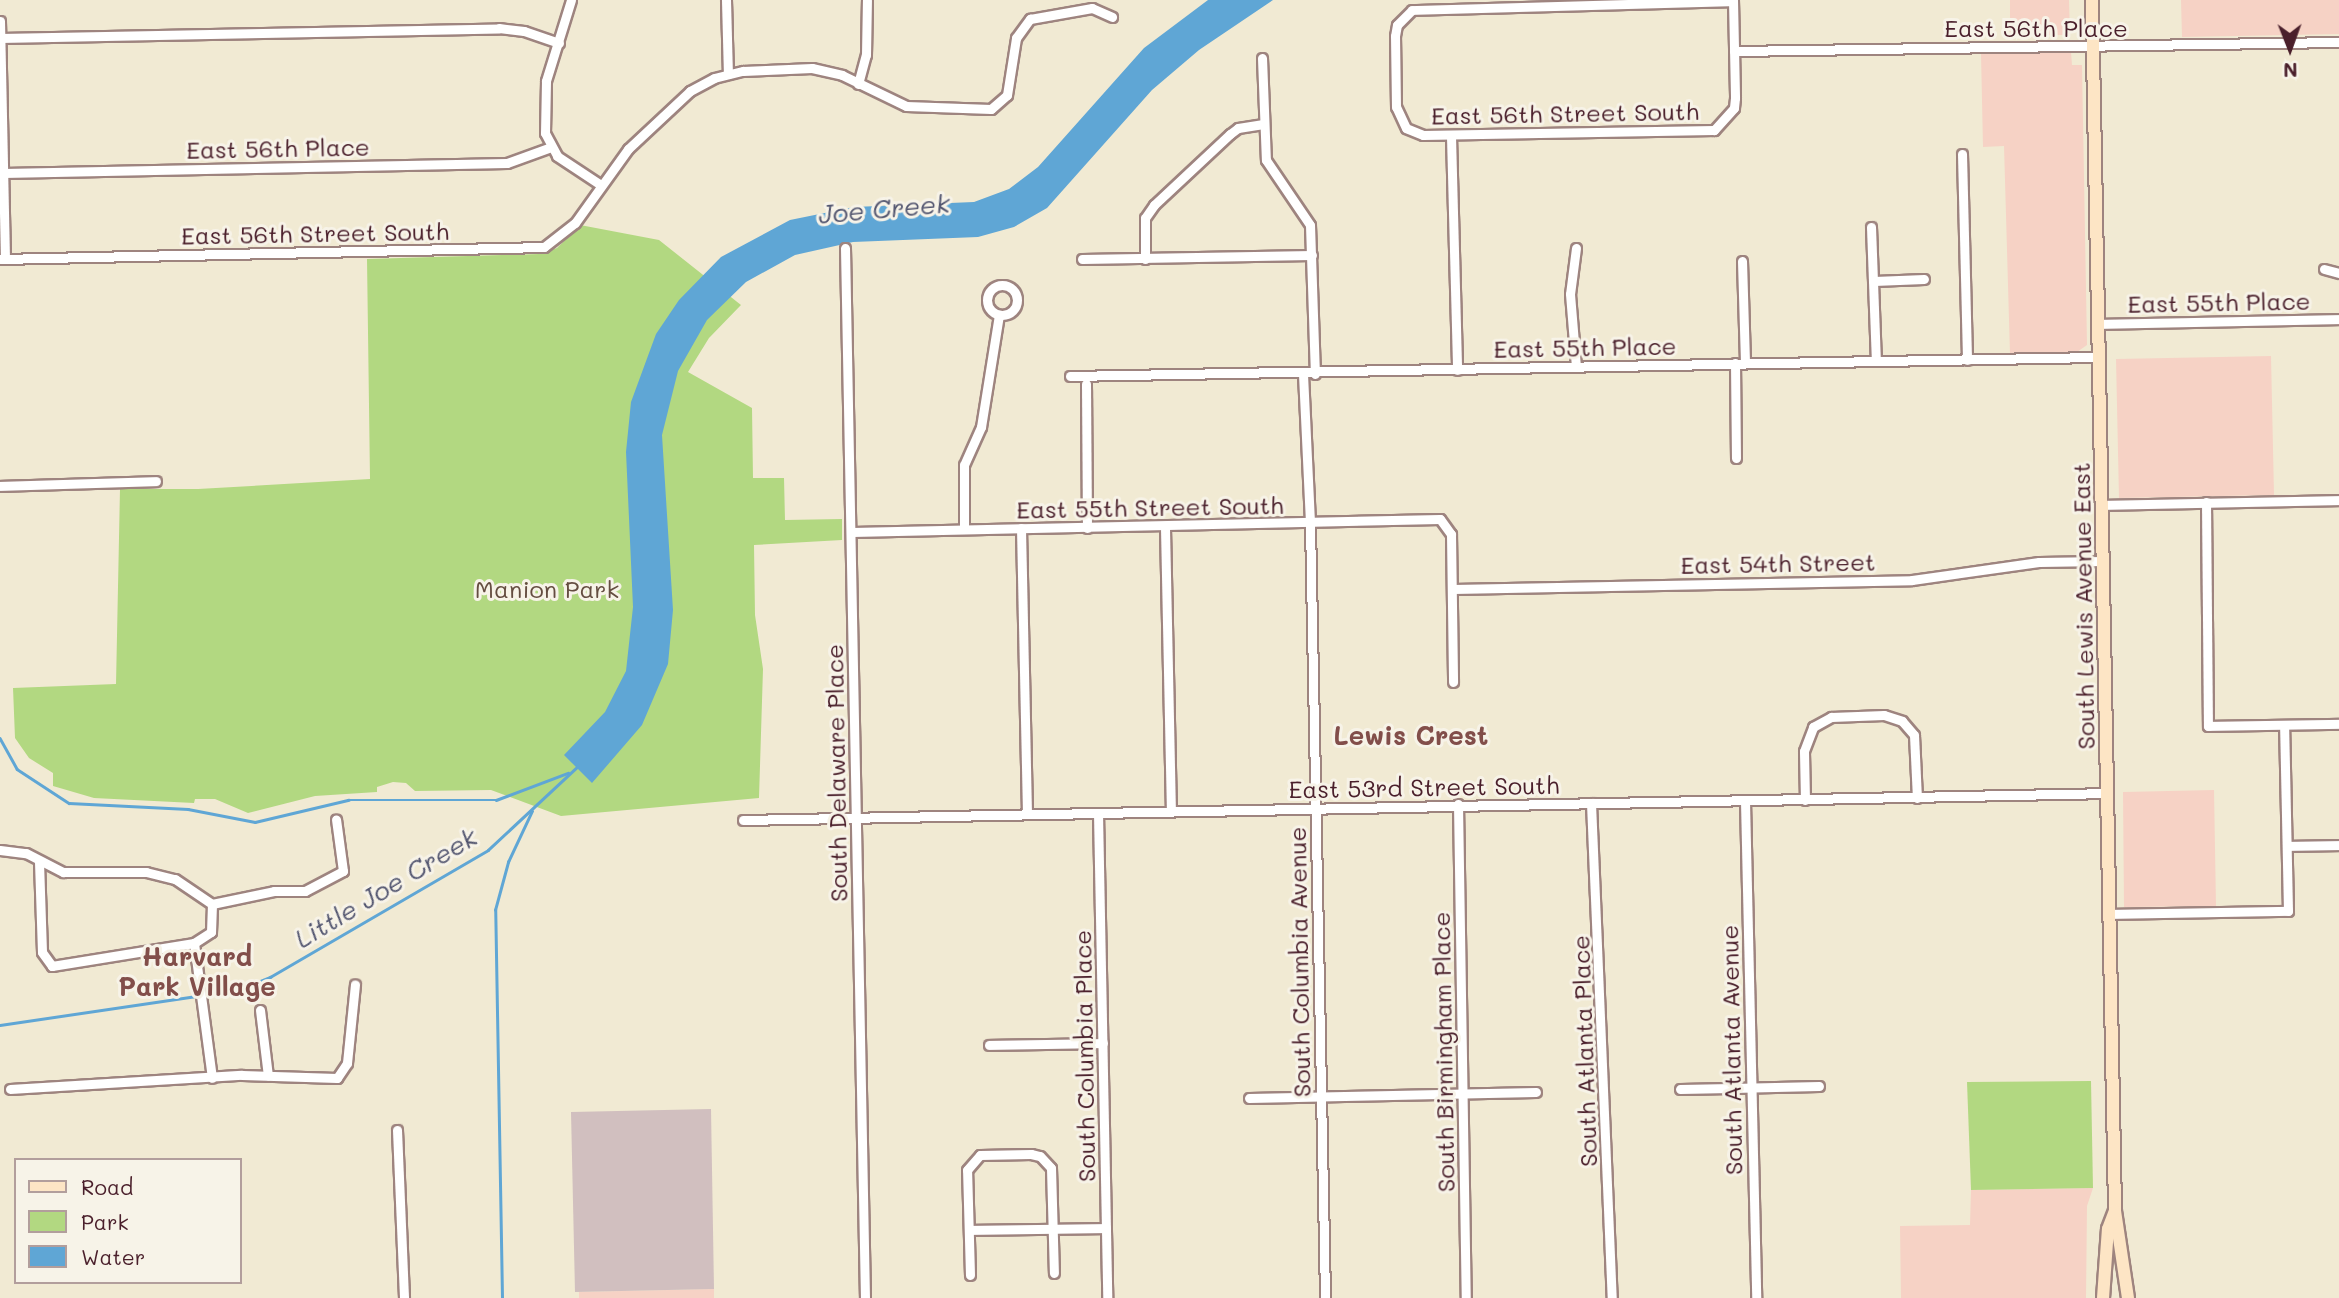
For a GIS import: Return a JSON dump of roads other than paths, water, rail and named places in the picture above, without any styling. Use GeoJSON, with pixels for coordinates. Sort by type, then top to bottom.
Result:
{"type":"FeatureCollection","features":[{"type":"Feature","properties":{"kind":"main road","name":"South Lewis Avenue East"},"geometry":{"type":"LineString","coordinates":[[2092,0],[2115,1211],[2128,1298]]}},
{"type":"Feature","properties":{"kind":"main road","name":"South Lewis Avenue East"},"geometry":{"type":"LineString","coordinates":[[2103,1298],[2108,1240],[2115,1211]]}},
{"type":"Feature","properties":{"kind":"main road"},"geometry":{"type":"LineString","coordinates":[[2108,1240],[2116,1260],[2124,1263]]}},
{"type":"Feature","properties":{"kind":"street"},"geometry":{"type":"LineString","coordinates":[[571,0],[544,96],[544,121],[551,147],[567,163],[601,185],[628,149],[690,91],[728,74],[812,68],[917,108],[991,109],[1007,95],[1016,38],[1031,19],[1092,8],[1112,17]]}},
{"type":"Feature","properties":{"kind":"street"},"geometry":{"type":"LineString","coordinates":[[726,0],[728,74]]}},
{"type":"Feature","properties":{"kind":"street"},"geometry":{"type":"LineString","coordinates":[[858,84],[866,55],[867,0]]}},
{"type":"Feature","properties":{"kind":"street"},"geometry":{"type":"LineString","coordinates":[[1733,0],[1734,51]]}},
{"type":"Feature","properties":{"kind":"street","name":"East 56th Street South"},"geometry":{"type":"LineString","coordinates":[[1733,0],[1412,10],[1398,25],[1395,36],[1400,119],[1414,133],[1451,136],[1704,132],[1723,126],[1730,117],[1735,98],[1734,51]]}},
{"type":"Feature","properties":{"kind":"street"},"geometry":{"type":"LineString","coordinates":[[0,21],[2,259]]}},
{"type":"Feature","properties":{"kind":"street"},"geometry":{"type":"LineString","coordinates":[[1,38],[510,28],[559,43]]}},
{"type":"Feature","properties":{"kind":"street","name":"East 56th Place"},"geometry":{"type":"LineString","coordinates":[[1734,51],[2093,48],[2339,42]]}},
{"type":"Feature","properties":{"kind":"street"},"geometry":{"type":"LineString","coordinates":[[1262,58],[1262,124],[1266,160],[1306,215],[1312,255],[1315,373]]}},
{"type":"Feature","properties":{"kind":"street"},"geometry":{"type":"LineString","coordinates":[[1145,258],[1145,218],[1154,205],[1238,128],[1262,124]]}},
{"type":"Feature","properties":{"kind":"street"},"geometry":{"type":"LineString","coordinates":[[1451,136],[1457,370]]}},
{"type":"Feature","properties":{"kind":"street","name":"East 56th Place"},"geometry":{"type":"LineString","coordinates":[[3,173],[507,163],[551,147]]}},
{"type":"Feature","properties":{"kind":"street"},"geometry":{"type":"LineString","coordinates":[[1962,153],[1967,360]]}},
{"type":"Feature","properties":{"kind":"street","name":"East 56th Street South"},"geometry":{"type":"LineString","coordinates":[[2,259],[533,248],[564,235],[601,185]]}},
{"type":"Feature","properties":{"kind":"street"},"geometry":{"type":"LineString","coordinates":[[1871,227],[1876,361]]}},
{"type":"Feature","properties":{"kind":"street","name":"South Delaware Place"},"geometry":{"type":"LineString","coordinates":[[845,248],[865,1298]]}},
{"type":"Feature","properties":{"kind":"street"},"geometry":{"type":"LineString","coordinates":[[1576,248],[1570,294],[1576,367]]}},
{"type":"Feature","properties":{"kind":"street"},"geometry":{"type":"LineString","coordinates":[[1082,260],[1312,255]]}},
{"type":"Feature","properties":{"kind":"street"},"geometry":{"type":"LineString","coordinates":[[1736,458],[1742,261]]}},
{"type":"Feature","properties":{"kind":"street"},"geometry":{"type":"LineString","coordinates":[[2324,268],[2339,273]]}},
{"type":"Feature","properties":{"kind":"street"},"geometry":{"type":"LineString","coordinates":[[1874,281],[1924,279]]}},
{"type":"Feature","properties":{"kind":"street"},"geometry":{"type":"LineString","coordinates":[[964,528],[964,465],[983,420],[999,315]]}},
{"type":"Feature","properties":{"kind":"street","name":"East 55th Place"},"geometry":{"type":"LineString","coordinates":[[2099,324],[2339,319]]}},
{"type":"Feature","properties":{"kind":"street","name":"East 55th Place"},"geometry":{"type":"LineString","coordinates":[[1070,376],[1303,374],[2100,357]]}},
{"type":"Feature","properties":{"kind":"street","name":"South Columbia Avenue"},"geometry":{"type":"LineString","coordinates":[[1303,374],[1310,523],[1325,1298]]}},
{"type":"Feature","properties":{"kind":"street"},"geometry":{"type":"LineString","coordinates":[[1086,384],[1087,528]]}},
{"type":"Feature","properties":{"kind":"street"},"geometry":{"type":"LineString","coordinates":[[0,486],[156,481]]}},
{"type":"Feature","properties":{"kind":"street"},"geometry":{"type":"LineString","coordinates":[[2103,505],[2339,500]]}},
{"type":"Feature","properties":{"kind":"street"},"geometry":{"type":"LineString","coordinates":[[2206,502],[2208,726],[2339,724]]}},
{"type":"Feature","properties":{"kind":"street","name":"East 55th Street South"},"geometry":{"type":"LineString","coordinates":[[852,532],[964,528],[1166,528],[1433,518],[1446,522],[1451,534],[1453,589]]}},
{"type":"Feature","properties":{"kind":"street"},"geometry":{"type":"LineString","coordinates":[[1021,528],[1027,814]]}},
{"type":"Feature","properties":{"kind":"street"},"geometry":{"type":"LineString","coordinates":[[1166,528],[1171,811]]}},
{"type":"Feature","properties":{"kind":"street","name":"East 54th Street"},"geometry":{"type":"LineString","coordinates":[[1453,589],[1912,580],[2027,564],[2103,561]]}},
{"type":"Feature","properties":{"kind":"street"},"geometry":{"type":"LineString","coordinates":[[1453,589],[1454,682]]}},
{"type":"Feature","properties":{"kind":"street"},"geometry":{"type":"LineString","coordinates":[[1805,800],[1804,751],[1813,727],[1831,717],[1884,715],[1909,727],[1917,747],[1917,798]]}},
{"type":"Feature","properties":{"kind":"street"},"geometry":{"type":"LineString","coordinates":[[2109,914],[2288,911],[2284,725]]}},
{"type":"Feature","properties":{"kind":"street","name":"East 53rd Street South"},"geometry":{"type":"LineString","coordinates":[[743,820],[2106,793]]}},
{"type":"Feature","properties":{"kind":"street","name":"South Atlanta Avenue"},"geometry":{"type":"LineString","coordinates":[[1745,801],[1756,1298]]}},
{"type":"Feature","properties":{"kind":"street","name":"South Atlanta Place"},"geometry":{"type":"LineString","coordinates":[[1591,803],[1612,1298]]}},
{"type":"Feature","properties":{"kind":"street","name":"South Birmingham Place"},"geometry":{"type":"LineString","coordinates":[[1458,804],[1466,1298]]}},
{"type":"Feature","properties":{"kind":"street","name":"South Columbia Place"},"geometry":{"type":"LineString","coordinates":[[1098,813],[1107,1298]]}},
{"type":"Feature","properties":{"kind":"street"},"geometry":{"type":"LineString","coordinates":[[0,850],[26,853],[63,872],[146,872],[175,879],[212,904],[274,891],[305,891],[343,871],[336,819]]}},
{"type":"Feature","properties":{"kind":"street"},"geometry":{"type":"LineString","coordinates":[[2287,846],[2339,845]]}},
{"type":"Feature","properties":{"kind":"street"},"geometry":{"type":"LineString","coordinates":[[39,861],[42,952],[52,966],[194,943],[211,932],[212,904]]}},
{"type":"Feature","properties":{"kind":"street"},"geometry":{"type":"LineString","coordinates":[[194,943],[212,1078]]}},
{"type":"Feature","properties":{"kind":"street"},"geometry":{"type":"LineString","coordinates":[[10,1089],[268,1076],[331,1080],[342,1074],[355,984]]}},
{"type":"Feature","properties":{"kind":"street"},"geometry":{"type":"LineString","coordinates":[[260,1010],[268,1076]]}},
{"type":"Feature","properties":{"kind":"street"},"geometry":{"type":"LineString","coordinates":[[989,1045],[1103,1043]]}},
{"type":"Feature","properties":{"kind":"street"},"geometry":{"type":"LineString","coordinates":[[1680,1089],[1819,1086]]}},
{"type":"Feature","properties":{"kind":"street"},"geometry":{"type":"LineString","coordinates":[[1249,1098],[1536,1092]]}},
{"type":"Feature","properties":{"kind":"street"},"geometry":{"type":"LineString","coordinates":[[397,1129],[404,1298]]}},
{"type":"Feature","properties":{"kind":"street"},"geometry":{"type":"LineString","coordinates":[[970,1275],[967,1170],[979,1155],[1040,1156],[1051,1168],[1054,1273]]}},
{"type":"Feature","properties":{"kind":"street"},"geometry":{"type":"LineString","coordinates":[[969,1230],[1106,1228]]}},
{"type":"Feature","properties":{"kind":"water","name":"Joe Creek"},"geometry":{"type":"Polygon","coordinates":[[[1208,0],[1273,0],[1199,50],[1152,90],[1047,208],[1014,227],[978,237],[853,242],[795,255],[746,282],[707,320],[678,371],[662,435],[673,610],[668,664],[642,725],[592,783],[564,755],[605,712],[626,671],[633,607],[626,452],[631,402],[656,334],[679,300],[721,257],[790,220],[854,207],[974,202],[1009,189],[1038,167],[1144,48],[1208,0]]]}},
{"type":"Feature","properties":{"kind":"waterway"},"geometry":{"type":"LineString","coordinates":[[0,738],[17,769],[69,803],[188,809],[255,822],[348,800],[496,800],[568,773]]}},
{"type":"Feature","properties":{"kind":"waterway","name":"Little Joe Creek"},"geometry":{"type":"LineString","coordinates":[[0,1025],[238,990],[270,977],[488,850],[577,767]]}},
{"type":"Feature","properties":{"kind":"waterway"},"geometry":{"type":"LineString","coordinates":[[502,1298],[495,910],[508,862],[532,811]]}},
{"type":"Feature","properties":{"kind":"district","name":"Lewis Crest"},"geometry":{"type":"Point","coordinates":[1411,736]}},
{"type":"Feature","properties":{"kind":"district","name":"Harvard Park Village"},"geometry":{"type":"Point","coordinates":[197,972]}},
{"type":"Feature","properties":{"kind":"park label","name":"Manion Park"},"geometry":{"type":"Point","coordinates":[547,589]}}]}
